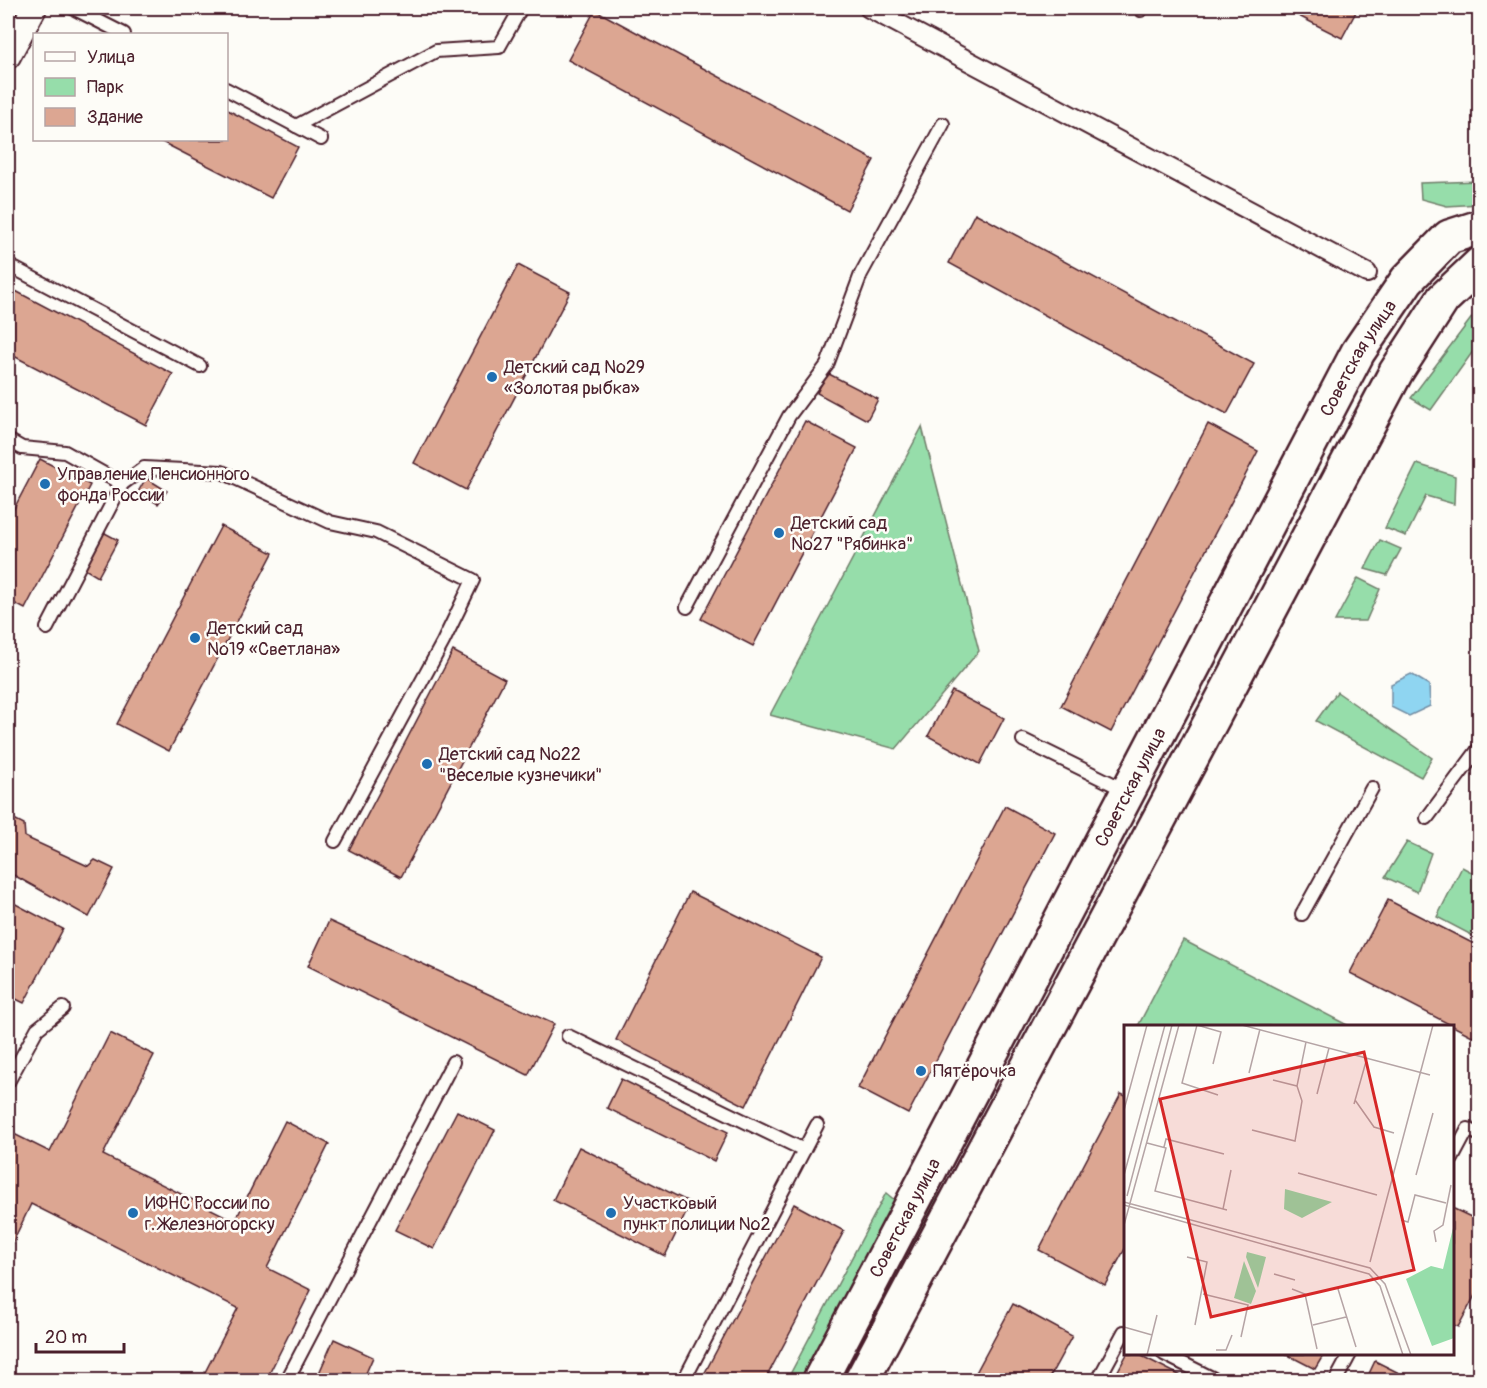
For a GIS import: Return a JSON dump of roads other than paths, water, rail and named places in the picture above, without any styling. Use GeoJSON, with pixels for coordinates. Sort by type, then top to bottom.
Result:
{"type":"FeatureCollection","features":[{"type":"Feature","properties":{"kind":"main road","name":"Советская улица"},"geometry":{"type":"LineString","coordinates":[[820,1380],[1359,352],[1440,227],[1479,227]]}},
{"type":"Feature","properties":{"kind":"main road"},"geometry":{"type":"LineString","coordinates":[[1440,227],[1470,274]]}},
{"type":"Feature","properties":{"kind":"main road","name":"Советская улица"},"geometry":{"type":"LineString","coordinates":[[862,1380],[1396,372],[1443,299],[1470,274]]}},
{"type":"Feature","properties":{"kind":"main road"},"geometry":{"type":"LineString","coordinates":[[1359,352],[1396,372]]}},
{"type":"Feature","properties":{"kind":"street"},"geometry":{"type":"LineString","coordinates":[[8,56],[34,8]]}},
{"type":"Feature","properties":{"kind":"street"},"geometry":{"type":"LineString","coordinates":[[869,8],[1367,273]]}},
{"type":"Feature","properties":{"kind":"lane"},"geometry":{"type":"LineString","coordinates":[[73,8],[122,33]]}},
{"type":"Feature","properties":{"kind":"lane"},"geometry":{"type":"LineString","coordinates":[[296,126],[436,51],[499,46],[521,8]]}},
{"type":"Feature","properties":{"kind":"lane"},"geometry":{"type":"LineString","coordinates":[[228,90],[321,139]]}},
{"type":"Feature","properties":{"kind":"lane"},"geometry":{"type":"LineString","coordinates":[[687,607],[789,416],[827,365],[861,274],[943,124]]}},
{"type":"Feature","properties":{"kind":"lane"},"geometry":{"type":"LineString","coordinates":[[8,266],[200,366]]}},
{"type":"Feature","properties":{"kind":"lane"},"geometry":{"type":"LineString","coordinates":[[8,440],[22,448],[65,452],[122,484]]}},
{"type":"Feature","properties":{"kind":"lane"},"geometry":{"type":"LineString","coordinates":[[47,628],[122,484],[144,468],[222,472],[330,522],[376,532],[473,580],[443,642],[335,841]]}},
{"type":"Feature","properties":{"kind":"lane"},"geometry":{"type":"LineString","coordinates":[[1023,740],[1128,792]]}},
{"type":"Feature","properties":{"kind":"lane"},"geometry":{"type":"LineString","coordinates":[[1427,818],[1479,747]]}},
{"type":"Feature","properties":{"kind":"lane"},"geometry":{"type":"LineString","coordinates":[[1302,914],[1372,788]]}},
{"type":"Feature","properties":{"kind":"lane"},"geometry":{"type":"LineString","coordinates":[[8,1082],[37,1029],[63,1008]]}},
{"type":"Feature","properties":{"kind":"lane"},"geometry":{"type":"LineString","coordinates":[[568,1035],[804,1150]]}},
{"type":"Feature","properties":{"kind":"lane"},"geometry":{"type":"LineString","coordinates":[[287,1380],[453,1062]]}},
{"type":"Feature","properties":{"kind":"lane"},"geometry":{"type":"LineString","coordinates":[[684,1380],[817,1125]]}},
{"type":"Feature","properties":{"kind":"lane"},"geometry":{"type":"LineString","coordinates":[[1454,1155],[1468,1129],[1479,1135]]}},
{"type":"Feature","properties":{"kind":"lane"},"geometry":{"type":"LineString","coordinates":[[1098,1380],[1124,1332]]}},
{"type":"Feature","properties":{"kind":"lane"},"geometry":{"type":"LineString","coordinates":[[1168,1355],[1216,1380]]}},
{"type":"Feature","properties":{"kind":"lane"},"geometry":{"type":"LineString","coordinates":[[1336,1380],[1349,1355]]}},
{"type":"Feature","properties":{"kind":"water"},"geometry":{"type":"Polygon","coordinates":[[[1411,674],[1429,685],[1430,706],[1409,716],[1391,707],[1391,684],[1411,674]]]}},
{"type":"Feature","properties":{"kind":"place","name":"Детский сад №29 «Золотая рыбка»"},"geometry":{"type":"Point","coordinates":[492,377]}},
{"type":"Feature","properties":{"kind":"place","name":"Управление Пенсионного фонда России"},"geometry":{"type":"Point","coordinates":[45,484]}},
{"type":"Feature","properties":{"kind":"place","name":"Детский сад №27 \"Рябинка\""},"geometry":{"type":"Point","coordinates":[779,533]}},
{"type":"Feature","properties":{"kind":"place","name":"Детский сад №19 «Светлана»"},"geometry":{"type":"Point","coordinates":[195,638]}},
{"type":"Feature","properties":{"kind":"place","name":"Детский сад №22 \"Веселые кузнечики\""},"geometry":{"type":"Point","coordinates":[427,764]}},
{"type":"Feature","properties":{"kind":"place","name":"Пятёрочка"},"geometry":{"type":"Point","coordinates":[921,1071]}},
{"type":"Feature","properties":{"kind":"place","name":"ИФНС России по г. Железногорску"},"geometry":{"type":"Point","coordinates":[133,1213]}},
{"type":"Feature","properties":{"kind":"place","name":"Участковый пункт полиции №2"},"geometry":{"type":"Point","coordinates":[611,1213]}}]}
